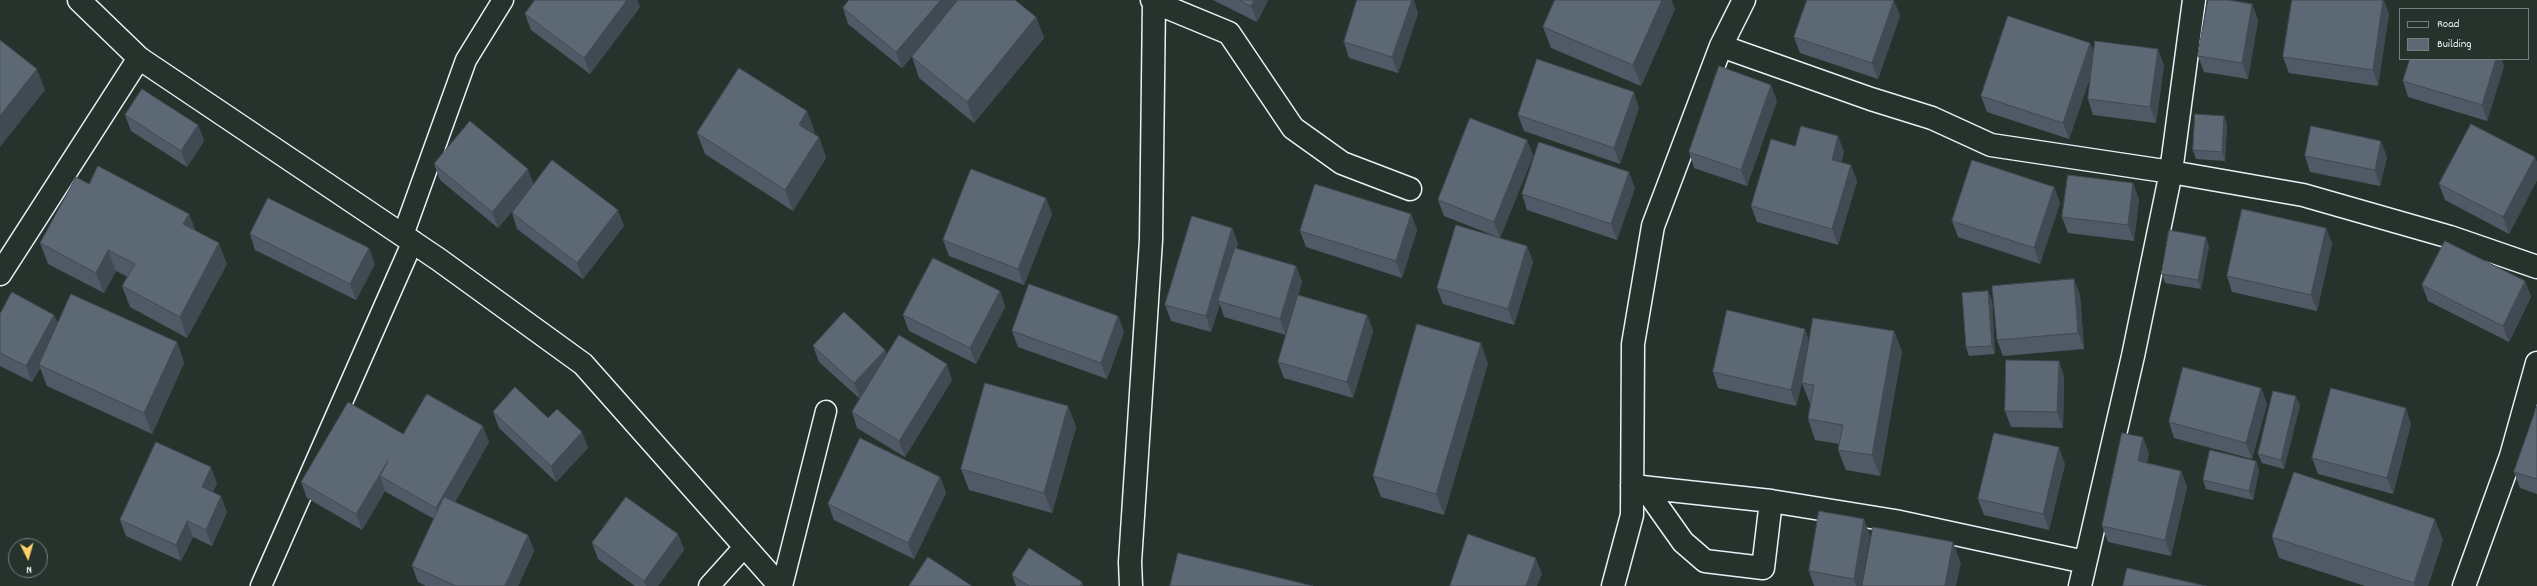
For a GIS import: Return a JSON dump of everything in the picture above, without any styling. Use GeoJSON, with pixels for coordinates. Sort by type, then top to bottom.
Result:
{"type":"FeatureCollection","features":[{"type":"Feature","properties":{"kind":"street"},"geometry":{"type":"LineString","coordinates":[[79,0],[139,58],[408,238],[583,364],[781,586]]}},
{"type":"Feature","properties":{"kind":"street"},"geometry":{"type":"LineString","coordinates":[[1613,586],[1638,487],[1633,344],[1653,226],[1721,46],[1744,0]]}},
{"type":"Feature","properties":{"kind":"street"},"geometry":{"type":"LineString","coordinates":[[2080,586],[2134,356],[2171,172],[2194,0]]}},
{"type":"Feature","properties":{"kind":"street"},"geometry":{"type":"LineString","coordinates":[[1131,586],[1131,554],[1151,240],[1153,1],[1229,33],[1294,128],[1342,163],[1410,189]]}},
{"type":"Feature","properties":{"kind":"street"},"geometry":{"type":"LineString","coordinates":[[1721,46],[1871,99],[1932,118],[1991,145],[2171,172],[2303,195],[2450,237],[2537,267]]}},
{"type":"Feature","properties":{"kind":"street"},"geometry":{"type":"LineString","coordinates":[[0,274],[139,58]]}},
{"type":"Feature","properties":{"kind":"street"},"geometry":{"type":"LineString","coordinates":[[2464,586],[2511,456],[2537,363]]}},
{"type":"Feature","properties":{"kind":"street"},"geometry":{"type":"LineString","coordinates":[[1638,487],[1771,501],[1896,521],[2085,562]]}},
{"type":"Feature","properties":{"kind":"street"},"geometry":{"type":"LineString","coordinates":[[1638,487],[1683,542],[1705,561],[1763,568],[1771,501]]}},
{"type":"Feature","properties":{"kind":"lane"},"geometry":{"type":"LineString","coordinates":[[261,586],[408,238],[466,60],[503,0]]}},
{"type":"Feature","properties":{"kind":"lane"},"geometry":{"type":"LineString","coordinates":[[781,586],[826,411]]}},
{"type":"Feature","properties":{"kind":"lane"},"geometry":{"type":"LineString","coordinates":[[709,586],[745,546]]}},
{"type":"Feature","properties":{"kind":"building"},"geometry":{"type":"Polygon","coordinates":[[[535,0],[627,0],[584,58],[525,14],[535,0]]]}},
{"type":"Feature","properties":{"kind":"building"},"geometry":{"type":"Polygon","coordinates":[[[849,0],[941,0],[896,52],[843,8],[849,0]]]}},
{"type":"Feature","properties":{"kind":"building"},"geometry":{"type":"Polygon","coordinates":[[[958,0],[1015,0],[1036,17],[967,102],[912,57],[958,0]]]}},
{"type":"Feature","properties":{"kind":"building"},"geometry":{"type":"Polygon","coordinates":[[[1239,0],[1254,0],[1251,6],[1239,0]]]}},
{"type":"Feature","properties":{"kind":"building"},"geometry":{"type":"Polygon","coordinates":[[[1357,0],[1412,0],[1392,57],[1344,42],[1357,0]]]}},
{"type":"Feature","properties":{"kind":"building"},"geometry":{"type":"Polygon","coordinates":[[[1555,0],[1662,0],[1633,65],[1543,27],[1555,0]]]}},
{"type":"Feature","properties":{"kind":"building"},"geometry":{"type":"Polygon","coordinates":[[[1807,0],[1894,0],[1872,63],[1794,37],[1807,0]]]}},
{"type":"Feature","properties":{"kind":"building"},"geometry":{"type":"Polygon","coordinates":[[[2208,0],[2228,0],[2252,4],[2242,63],[2198,56],[2208,0]]]}},
{"type":"Feature","properties":{"kind":"building"},"geometry":{"type":"Polygon","coordinates":[[[2292,0],[2383,0],[2373,70],[2283,57],[2292,0]]]}},
{"type":"Feature","properties":{"kind":"building"},"geometry":{"type":"Polygon","coordinates":[[[2008,16],[2090,43],[2063,123],[1981,96],[2008,16]]]}},
{"type":"Feature","properties":{"kind":"building"},"geometry":{"type":"Polygon","coordinates":[[[0,40],[37,69],[0,116],[0,40]]]}},
{"type":"Feature","properties":{"kind":"building"},"geometry":{"type":"Polygon","coordinates":[[[2095,41],[2158,49],[2150,107],[2088,99],[2095,41]]]}},
{"type":"Feature","properties":{"kind":"building"},"geometry":{"type":"Polygon","coordinates":[[[1537,59],[1634,92],[1614,148],[1518,115],[1537,59]]]}},
{"type":"Feature","properties":{"kind":"building"},"geometry":{"type":"Polygon","coordinates":[[[2410,60],[2496,60],[2482,105],[2403,81],[2410,60]]]}},
{"type":"Feature","properties":{"kind":"building"},"geometry":{"type":"Polygon","coordinates":[[[1719,66],[1771,85],[1741,170],[1689,152],[1719,66]]]}},
{"type":"Feature","properties":{"kind":"building"},"geometry":{"type":"Polygon","coordinates":[[[739,68],[807,111],[799,125],[819,137],[785,190],[697,133],[739,68]]]}},
{"type":"Feature","properties":{"kind":"building"},"geometry":{"type":"Polygon","coordinates":[[[142,89],[198,125],[181,151],[125,115],[142,89]]]}},
{"type":"Feature","properties":{"kind":"building"},"geometry":{"type":"Polygon","coordinates":[[[2195,114],[2224,116],[2222,152],[2193,150],[2195,114]]]}},
{"type":"Feature","properties":{"kind":"building"},"geometry":{"type":"Polygon","coordinates":[[[1470,118],[1527,140],[1494,222],[1438,200],[1470,118]]]}},
{"type":"Feature","properties":{"kind":"building"},"geometry":{"type":"Polygon","coordinates":[[[470,121],[528,169],[492,212],[434,164],[470,121]]]}},
{"type":"Feature","properties":{"kind":"building"},"geometry":{"type":"Polygon","coordinates":[[[2471,124],[2535,157],[2503,217],[2439,184],[2471,124]]]}},
{"type":"Feature","properties":{"kind":"building"},"geometry":{"type":"Polygon","coordinates":[[[1801,126],[1838,136],[1832,160],[1851,165],[1832,229],[1751,206],[1771,139],[1795,146],[1801,126]]]}},
{"type":"Feature","properties":{"kind":"building"},"geometry":{"type":"Polygon","coordinates":[[[2311,126],[2381,141],[2375,170],[2305,156],[2311,126]]]}},
{"type":"Feature","properties":{"kind":"building"},"geometry":{"type":"Polygon","coordinates":[[[1539,142],[1629,172],[1611,224],[1522,194],[1539,142]]]}},
{"type":"Feature","properties":{"kind":"building"},"geometry":{"type":"Polygon","coordinates":[[[552,160],[618,210],[577,263],[512,213],[552,160]]]}},
{"type":"Feature","properties":{"kind":"building"},"geometry":{"type":"Polygon","coordinates":[[[1972,160],[2054,187],[2034,248],[1952,221],[1972,160]]]}},
{"type":"Feature","properties":{"kind":"building"},"geometry":{"type":"Polygon","coordinates":[[[98,166],[189,214],[183,224],[219,243],[180,317],[122,286],[135,264],[108,250],[96,273],[40,243],[76,177],[89,184],[98,166]]]}},
{"type":"Feature","properties":{"kind":"building"},"geometry":{"type":"Polygon","coordinates":[[[971,169],[1046,198],[1018,269],[943,240],[971,169]]]}},
{"type":"Feature","properties":{"kind":"building"},"geometry":{"type":"Polygon","coordinates":[[[2068,175],[2133,183],[2128,225],[2062,217],[2068,175]]]}},
{"type":"Feature","properties":{"kind":"building"},"geometry":{"type":"Polygon","coordinates":[[[1315,184],[1411,214],[1396,261],[1300,231],[1315,184]]]}},
{"type":"Feature","properties":{"kind":"building"},"geometry":{"type":"Polygon","coordinates":[[[268,198],[369,248],[350,284],[250,234],[268,198]]]}},
{"type":"Feature","properties":{"kind":"building"},"geometry":{"type":"Polygon","coordinates":[[[2242,209],[2326,228],[2311,295],[2227,276],[2242,209]]]}},
{"type":"Feature","properties":{"kind":"building"},"geometry":{"type":"Polygon","coordinates":[[[1192,216],[1232,228],[1206,316],[1165,305],[1192,216]]]}},
{"type":"Feature","properties":{"kind":"building"},"geometry":{"type":"Polygon","coordinates":[[[1456,225],[1527,246],[1508,309],[1437,288],[1456,225]]]}},
{"type":"Feature","properties":{"kind":"building"},"geometry":{"type":"Polygon","coordinates":[[[2169,230],[2206,237],[2198,280],[2162,274],[2169,230]]]}},
{"type":"Feature","properties":{"kind":"building"},"geometry":{"type":"Polygon","coordinates":[[[2445,241],[2525,281],[2503,326],[2422,285],[2445,241]]]}},
{"type":"Feature","properties":{"kind":"building"},"geometry":{"type":"Polygon","coordinates":[[[1235,248],[1296,266],[1280,319],[1218,301],[1235,248]]]}},
{"type":"Feature","properties":{"kind":"building"},"geometry":{"type":"Polygon","coordinates":[[[933,258],[1000,291],[970,348],[903,315],[933,258]]]}},
{"type":"Feature","properties":{"kind":"building"},"geometry":{"type":"Polygon","coordinates":[[[2074,279],[2078,333],[1997,340],[1992,286],[2074,279]]]}},
{"type":"Feature","properties":{"kind":"building"},"geometry":{"type":"Polygon","coordinates":[[[1029,284],[1118,316],[1101,363],[1012,331],[1029,284]]]}},
{"type":"Feature","properties":{"kind":"building"},"geometry":{"type":"Polygon","coordinates":[[[1988,291],[1992,346],[1966,347],[1962,293],[1988,291]]]}},
{"type":"Feature","properties":{"kind":"building"},"geometry":{"type":"Polygon","coordinates":[[[12,292],[54,315],[26,366],[0,353],[0,314],[12,292]]]}},
{"type":"Feature","properties":{"kind":"building"},"geometry":{"type":"Polygon","coordinates":[[[71,294],[177,342],[144,413],[39,365],[71,294]]]}},
{"type":"Feature","properties":{"kind":"building"},"geometry":{"type":"Polygon","coordinates":[[[1298,295],[1367,315],[1347,382],[1278,362],[1298,295]]]}},
{"type":"Feature","properties":{"kind":"building"},"geometry":{"type":"Polygon","coordinates":[[[1727,310],[1805,329],[1791,390],[1713,372],[1727,310]]]}},
{"type":"Feature","properties":{"kind":"building"},"geometry":{"type":"Polygon","coordinates":[[[844,312],[885,350],[854,383],[813,346],[844,312]]]}},
{"type":"Feature","properties":{"kind":"building"},"geometry":{"type":"Polygon","coordinates":[[[1813,318],[1894,331],[1872,455],[1838,450],[1843,425],[1808,419],[1814,385],[1802,383],[1813,318]]]}},
{"type":"Feature","properties":{"kind":"building"},"geometry":{"type":"Polygon","coordinates":[[[1417,324],[1481,343],[1436,494],[1373,476],[1417,324]]]}},
{"type":"Feature","properties":{"kind":"building"},"geometry":{"type":"Polygon","coordinates":[[[899,335],[947,364],[899,441],[852,412],[899,335]]]}},
{"type":"Feature","properties":{"kind":"building"},"geometry":{"type":"Polygon","coordinates":[[[2006,360],[2059,361],[2057,412],[2005,411],[2006,360]]]}},
{"type":"Feature","properties":{"kind":"building"},"geometry":{"type":"Polygon","coordinates":[[[2183,367],[2261,388],[2246,443],[2169,422],[2183,367]]]}},
{"type":"Feature","properties":{"kind":"building"},"geometry":{"type":"Polygon","coordinates":[[[985,383],[1068,406],[1044,493],[961,469],[985,383]]]}},
{"type":"Feature","properties":{"kind":"building"},"geometry":{"type":"Polygon","coordinates":[[[515,387],[548,418],[557,409],[582,432],[551,466],[493,412],[515,387]]]}},
{"type":"Feature","properties":{"kind":"building"},"geometry":{"type":"Polygon","coordinates":[[[2331,388],[2406,408],[2387,478],[2312,458],[2331,388]]]}},
{"type":"Feature","properties":{"kind":"building"},"geometry":{"type":"Polygon","coordinates":[[[2273,391],[2296,396],[2281,460],[2258,454],[2273,391]]]}},
{"type":"Feature","properties":{"kind":"building"},"geometry":{"type":"Polygon","coordinates":[[[427,394],[483,426],[436,508],[380,476],[388,461],[356,514],[301,482],[348,402],[403,434],[427,394]]]}},
{"type":"Feature","properties":{"kind":"building"},"geometry":{"type":"Polygon","coordinates":[[[2537,406],[2537,479],[2514,472],[2537,406]]]}},
{"type":"Feature","properties":{"kind":"building"},"geometry":{"type":"Polygon","coordinates":[[[1994,433],[2059,447],[2043,514],[1978,499],[1994,433]]]}},
{"type":"Feature","properties":{"kind":"building"},"geometry":{"type":"Polygon","coordinates":[[[2122,433],[2143,437],[2138,461],[2181,471],[2165,540],[2102,526],[2122,433]]]}},
{"type":"Feature","properties":{"kind":"building"},"geometry":{"type":"Polygon","coordinates":[[[860,438],[940,477],[908,543],[828,504],[860,438]]]}},
{"type":"Feature","properties":{"kind":"building"},"geometry":{"type":"Polygon","coordinates":[[[156,442],[211,467],[202,487],[221,496],[206,530],[187,521],[176,545],[120,520],[156,442]]]}},
{"type":"Feature","properties":{"kind":"building"},"geometry":{"type":"Polygon","coordinates":[[[2210,450],[2256,461],[2249,491],[2203,480],[2210,450]]]}},
{"type":"Feature","properties":{"kind":"building"},"geometry":{"type":"Polygon","coordinates":[[[2294,472],[2435,519],[2414,583],[2272,537],[2294,472]]]}},
{"type":"Feature","properties":{"kind":"building"},"geometry":{"type":"Polygon","coordinates":[[[444,497],[528,535],[505,586],[456,586],[412,566],[444,497]]]}},
{"type":"Feature","properties":{"kind":"building"},"geometry":{"type":"Polygon","coordinates":[[[626,497],[678,534],[644,581],[592,543],[626,497]]]}},
{"type":"Feature","properties":{"kind":"building"},"geometry":{"type":"Polygon","coordinates":[[[1819,511],[1864,519],[1854,579],[1809,571],[1819,511]]]}},
{"type":"Feature","properties":{"kind":"building"},"geometry":{"type":"Polygon","coordinates":[[[1873,527],[1953,542],[1945,586],[1862,586],[1873,527]]]}},
{"type":"Feature","properties":{"kind":"building"},"geometry":{"type":"Polygon","coordinates":[[[1468,534],[1536,558],[1526,586],[1450,586],[1468,534]]]}},
{"type":"Feature","properties":{"kind":"building"},"geometry":{"type":"Polygon","coordinates":[[[1029,548],[1082,582],[1080,586],[1029,586],[1012,575],[1029,548]]]}},
{"type":"Feature","properties":{"kind":"building"},"geometry":{"type":"Polygon","coordinates":[[[1178,553],[1313,586],[1170,586],[1178,553]]]}},
{"type":"Feature","properties":{"kind":"building"},"geometry":{"type":"Polygon","coordinates":[[[928,557],[972,586],[909,586],[928,557]]]}},
{"type":"Feature","properties":{"kind":"building"},"geometry":{"type":"Polygon","coordinates":[[[2127,568],[2206,586],[2123,586],[2127,568]]]}}]}
